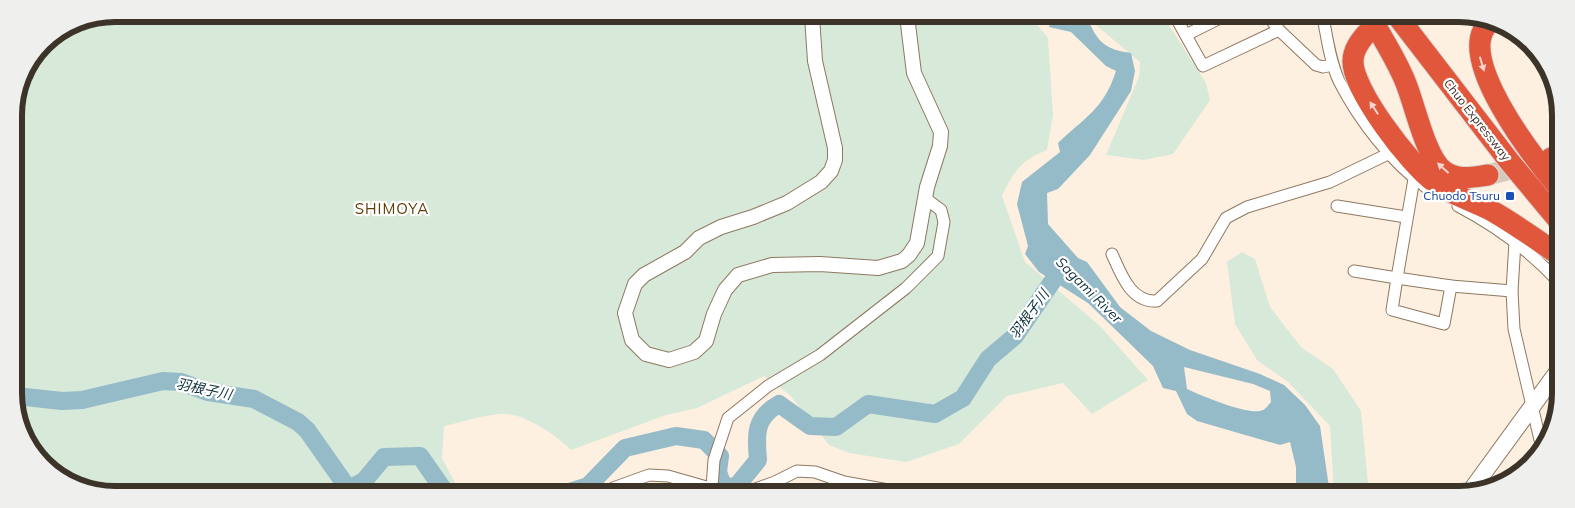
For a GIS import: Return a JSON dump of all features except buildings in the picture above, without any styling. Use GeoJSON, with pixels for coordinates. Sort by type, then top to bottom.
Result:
{"type":"FeatureCollection","features":[{"type":"Feature","properties":{"kind":"highway","name":"Chuo Expressway"},"geometry":{"type":"LineString","coordinates":[[1402,22],[1508,161],[1552,213]]}},
{"type":"Feature","properties":{"kind":"highway","name":"Chuo Expressway"},"geometry":{"type":"LineString","coordinates":[[1419,22],[1456,72],[1552,190]]}},
{"type":"Feature","properties":{"kind":"highway"},"geometry":{"type":"LineString","coordinates":[[1488,174],[1469,178],[1454,177],[1444,171],[1433,159],[1405,80],[1368,25],[1357,45],[1352,60],[1354,74],[1394,142],[1435,183],[1513,224],[1552,251]]}},
{"type":"Feature","properties":{"kind":"highway"},"geometry":{"type":"LineString","coordinates":[[1487,26],[1481,32],[1479,40],[1480,55],[1488,81],[1508,119],[1552,179]]}},
{"type":"Feature","properties":{"kind":"main road"},"geometry":{"type":"LineString","coordinates":[[1476,484],[1552,380]]}},
{"type":"Feature","properties":{"kind":"street"},"geometry":{"type":"LineString","coordinates":[[812,22],[815,61],[835,148],[835,160],[831,171],[821,182],[787,203],[753,217],[722,226],[700,238],[672,261],[644,275],[635,284],[625,313],[632,340],[646,354],[669,360],[694,352],[706,341],[714,314],[725,290],[738,275],[772,265],[820,264],[878,268],[902,261],[918,243],[931,169],[940,146],[941,132],[914,73],[907,22]]}},
{"type":"Feature","properties":{"kind":"street"},"geometry":{"type":"LineString","coordinates":[[1178,22],[1203,66],[1279,30]]}},
{"type":"Feature","properties":{"kind":"street"},"geometry":{"type":"LineString","coordinates":[[1186,35],[1212,22]]}},
{"type":"Feature","properties":{"kind":"street"},"geometry":{"type":"LineString","coordinates":[[1273,22],[1316,65],[1323,67],[1333,65]]}},
{"type":"Feature","properties":{"kind":"street"},"geometry":{"type":"LineString","coordinates":[[1324,22],[1333,65],[1339,80],[1362,118],[1390,153],[1414,179],[1516,242],[1552,275]]}},
{"type":"Feature","properties":{"kind":"street"},"geometry":{"type":"LineString","coordinates":[[1112,254],[1133,292],[1144,301],[1157,301],[1202,259],[1226,218],[1247,207],[1330,182],[1390,153]]}},
{"type":"Feature","properties":{"kind":"street"},"geometry":{"type":"LineString","coordinates":[[1414,179],[1406,217],[1392,310],[1444,324],[1451,286]]}},
{"type":"Feature","properties":{"kind":"street"},"geometry":{"type":"LineString","coordinates":[[712,486],[714,460],[728,418],[740,406],[768,386],[820,355],[880,310],[938,256],[944,222],[941,210],[926,199]]}},
{"type":"Feature","properties":{"kind":"street"},"geometry":{"type":"LineString","coordinates":[[1337,206],[1406,217]]}},
{"type":"Feature","properties":{"kind":"street"},"geometry":{"type":"LineString","coordinates":[[1516,242],[1512,291],[1514,329],[1534,405],[1540,439]]}},
{"type":"Feature","properties":{"kind":"street"},"geometry":{"type":"LineString","coordinates":[[1354,271],[1451,286],[1512,291]]}},
{"type":"Feature","properties":{"kind":"street"},"geometry":{"type":"LineString","coordinates":[[765,486],[797,471],[814,472],[844,482],[863,485]]}},
{"type":"Feature","properties":{"kind":"street"},"geometry":{"type":"LineString","coordinates":[[620,486],[649,475],[668,476],[706,486]]}},
{"type":"Feature","properties":{"kind":"green space"},"geometry":{"type":"Polygon","coordinates":[[[115,22],[1035,22],[1048,38],[1053,115],[1047,150],[1024,162],[1019,167],[1002,196],[1025,262],[1100,326],[1148,380],[1092,414],[1063,383],[1007,396],[959,444],[906,462],[849,453],[829,445],[790,395],[764,376],[697,408],[666,415],[571,450],[538,425],[508,414],[485,416],[444,426],[442,458],[457,486],[115,486],[91,482],[69,473],[45,454],[27,423],[22,393],[23,103],[30,80],[45,54],[74,32],[97,24],[115,22]]]}},
{"type":"Feature","properties":{"kind":"green space"},"geometry":{"type":"Polygon","coordinates":[[[1096,22],[1167,22],[1206,83],[1210,100],[1173,154],[1144,160],[1106,155],[1139,77],[1140,62],[1097,26],[1096,22]]]}},
{"type":"Feature","properties":{"kind":"green space"},"geometry":{"type":"Polygon","coordinates":[[[1242,252],[1255,259],[1270,307],[1301,347],[1333,369],[1361,411],[1368,485],[1333,485],[1330,426],[1288,382],[1257,360],[1235,324],[1227,262],[1242,252]]]}},
{"type":"Feature","properties":{"kind":"water","name":"Sagami River"},"geometry":{"type":"Polygon","coordinates":[[[1050,22],[1090,22],[1098,38],[1108,47],[1131,53],[1135,71],[1131,91],[1090,155],[1058,189],[1047,193],[1048,224],[1078,258],[1087,262],[1120,307],[1151,331],[1190,350],[1260,374],[1284,385],[1305,405],[1320,426],[1329,485],[1296,485],[1296,467],[1290,442],[1280,445],[1197,421],[1187,414],[1176,391],[1163,388],[1153,366],[1088,303],[1039,272],[1025,254],[1028,246],[1017,204],[1022,182],[1060,152],[1058,143],[1099,104],[1106,95],[1116,71],[1106,66],[1071,32],[1049,27],[1050,22]],[[1184,367],[1187,389],[1237,408],[1248,411],[1263,410],[1271,402],[1270,391],[1253,384],[1184,367]]]}},
{"type":"Feature","properties":{"kind":"waterway","name":"羽根子川"},"geometry":{"type":"LineString","coordinates":[[737,486],[758,460],[757,435],[761,421],[771,409],[779,404],[810,426],[836,427],[868,404],[935,414],[963,398],[988,359],[1015,336],[1065,263]]}},
{"type":"Feature","properties":{"kind":"waterway","name":"羽根子川"},"geometry":{"type":"LineString","coordinates":[[23,397],[62,401],[82,400],[163,381],[181,382],[208,392],[254,399],[298,422],[307,430],[348,486]]}},
{"type":"Feature","properties":{"kind":"waterway","name":"羽根子川"},"geometry":{"type":"LineString","coordinates":[[588,486],[625,448],[676,436],[704,440],[720,456],[718,472],[723,486]]}},
{"type":"Feature","properties":{"kind":"waterway","name":"羽根子川"},"geometry":{"type":"LineString","coordinates":[[355,486],[364,481],[384,457],[420,456],[441,486]]}},
{"type":"Feature","properties":{"kind":"tunnel"},"geometry":{"type":"LineString","coordinates":[[1488,175],[1551,158]]}},
{"type":"Feature","properties":{"kind":"place","name":"Chuodo Tsuru"},"geometry":{"type":"Point","coordinates":[1510,196]}},
{"type":"Feature","properties":{"kind":"district","name":"SHIMOYA"},"geometry":{"type":"Point","coordinates":[392,209]}}]}
